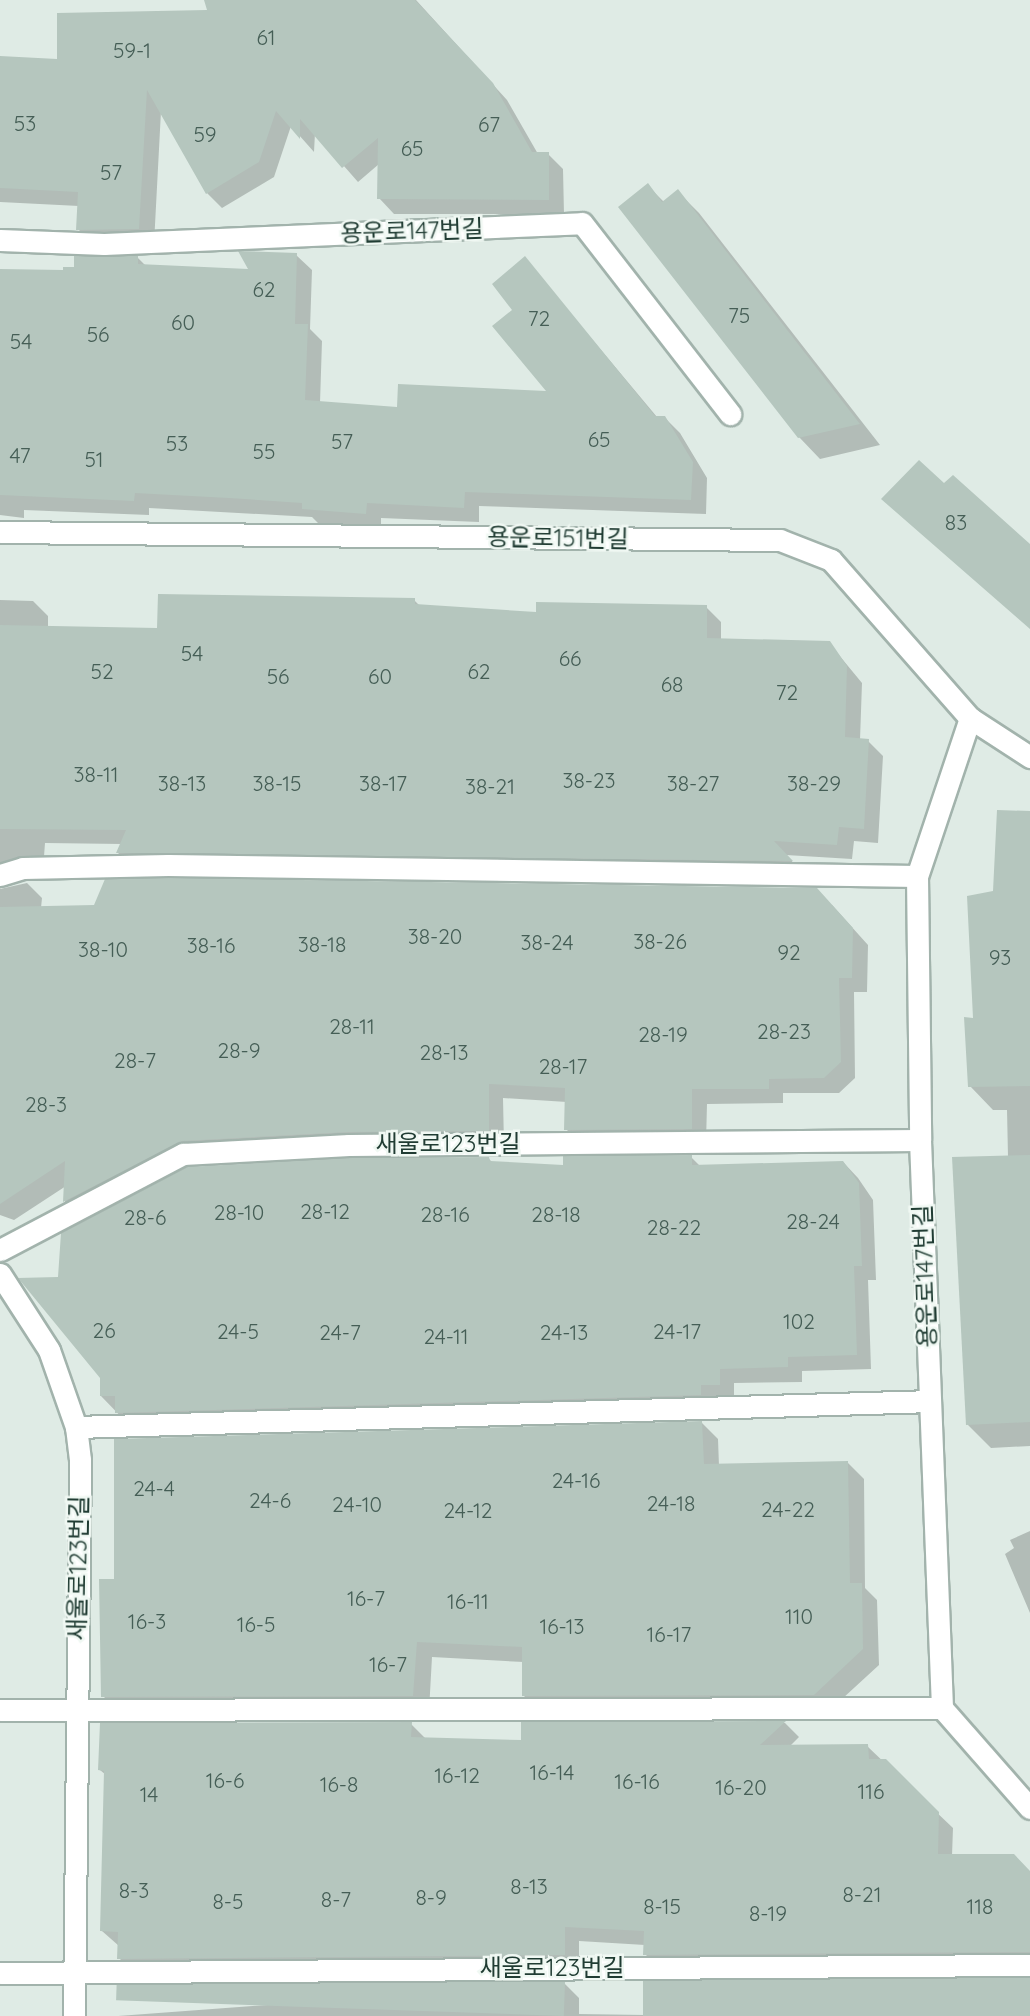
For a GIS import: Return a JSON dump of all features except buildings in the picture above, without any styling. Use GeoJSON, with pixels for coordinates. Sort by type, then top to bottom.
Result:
{"type":"FeatureCollection","features":[{"type":"Feature","properties":{"kind":"street","name":"용운로147번길"},"geometry":{"type":"LineString","coordinates":[[0,240],[104,244],[582,223],[730,414]]}},
{"type":"Feature","properties":{"kind":"street","name":"용운로151번길"},"geometry":{"type":"LineString","coordinates":[[0,532],[780,540],[831,560],[970,718],[1030,757]]}},
{"type":"Feature","properties":{"kind":"street","name":"용운로147번길"},"geometry":{"type":"LineString","coordinates":[[942,1708],[920,1140],[917,876],[970,718]]}},
{"type":"Feature","properties":{"kind":"street"},"geometry":{"type":"LineString","coordinates":[[0,875],[23,868],[168,865],[917,876]]}},
{"type":"Feature","properties":{"kind":"street","name":"새울로123번길"},"geometry":{"type":"LineString","coordinates":[[0,1250],[183,1154],[349,1145],[920,1140]]}},
{"type":"Feature","properties":{"kind":"street","name":"새울로123번길"},"geometry":{"type":"LineString","coordinates":[[0,1274],[49,1350],[76,1427],[80,1460],[74,2016]]}},
{"type":"Feature","properties":{"kind":"street"},"geometry":{"type":"LineString","coordinates":[[76,1427],[930,1401]]}},
{"type":"Feature","properties":{"kind":"street"},"geometry":{"type":"LineString","coordinates":[[0,1710],[942,1708],[1030,1808]]}},
{"type":"Feature","properties":{"kind":"street","name":"새울로123번길"},"geometry":{"type":"LineString","coordinates":[[75,1972],[1030,1965]]}},
{"type":"Feature","properties":{"kind":"street"},"geometry":{"type":"LineString","coordinates":[[0,1973],[75,1972]]}}]}
